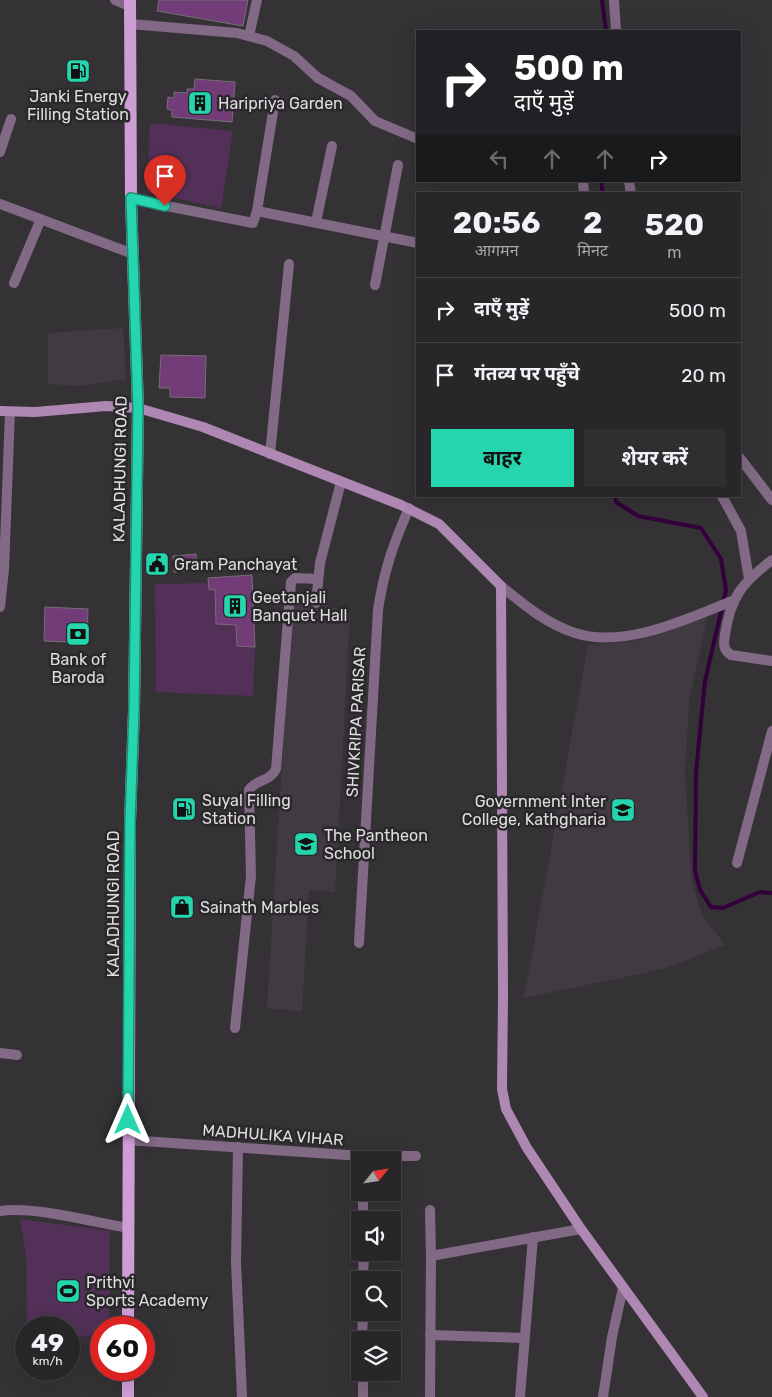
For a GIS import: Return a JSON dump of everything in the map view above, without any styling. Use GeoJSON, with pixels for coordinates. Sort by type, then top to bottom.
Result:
{"type":"FeatureCollection","features":[{"type":"Feature","properties":{"kind":"main road","name":"KALADHUNGI ROAD"},"geometry":{"type":"LineString","coordinates":[[128,1316],[130,822],[134,711],[138,408],[131,198],[130,3]]}},
{"type":"Feature","properties":{"kind":"main road"},"geometry":{"type":"LineString","coordinates":[[128,1381],[128,1397]]}},
{"type":"Feature","properties":{"kind":"street"},"geometry":{"type":"LineString","coordinates":[[116,0],[130,3]]}},
{"type":"Feature","properties":{"kind":"street"},"geometry":{"type":"LineString","coordinates":[[249,36],[257,0]]}},
{"type":"Feature","properties":{"kind":"street"},"geometry":{"type":"LineString","coordinates":[[614,0],[616,30]]}},
{"type":"Feature","properties":{"kind":"street"},"geometry":{"type":"LineString","coordinates":[[130,24],[185,27],[249,36],[267,41],[294,56],[318,78],[351,96],[375,121],[416,139]]}},
{"type":"Feature","properties":{"kind":"street"},"geometry":{"type":"LineString","coordinates":[[131,198],[251,223],[254,221],[275,100]]}},
{"type":"Feature","properties":{"kind":"street"},"geometry":{"type":"LineString","coordinates":[[0,152],[12,119]]}},
{"type":"Feature","properties":{"kind":"street"},"geometry":{"type":"LineString","coordinates":[[316,222],[332,146]]}},
{"type":"Feature","properties":{"kind":"street"},"geometry":{"type":"LineString","coordinates":[[375,285],[398,166]]}},
{"type":"Feature","properties":{"kind":"street"},"geometry":{"type":"LineString","coordinates":[[0,204],[133,254]]}},
{"type":"Feature","properties":{"kind":"street"},"geometry":{"type":"LineString","coordinates":[[256,211],[416,243]]}},
{"type":"Feature","properties":{"kind":"street"},"geometry":{"type":"LineString","coordinates":[[14,283],[41,219]]}},
{"type":"Feature","properties":{"kind":"street"},"geometry":{"type":"LineString","coordinates":[[270,454],[289,264]]}},
{"type":"Feature","properties":{"kind":"street"},"geometry":{"type":"LineString","coordinates":[[0,607],[4,569],[5,412],[35,412],[106,406],[138,408],[203,427],[409,508],[439,524],[524,605],[546,620],[576,633],[606,638],[632,635],[688,619],[732,601]]}},
{"type":"Feature","properties":{"kind":"street"},"geometry":{"type":"LineString","coordinates":[[741,459],[772,500]]}},
{"type":"Feature","properties":{"kind":"street"},"geometry":{"type":"LineString","coordinates":[[316,603],[320,563],[341,482]]}},
{"type":"Feature","properties":{"kind":"street"},"geometry":{"type":"LineString","coordinates":[[723,497],[741,531],[749,578]]}},
{"type":"Feature","properties":{"kind":"street","name":"SHIVKRIPA PARISAR"},"geometry":{"type":"LineString","coordinates":[[359,943],[378,610],[382,579],[387,562],[409,508]]}},
{"type":"Feature","properties":{"kind":"street"},"geometry":{"type":"LineString","coordinates":[[772,560],[749,578],[732,601],[723,646],[731,654],[772,661]]}},
{"type":"Feature","properties":{"kind":"street"},"geometry":{"type":"LineString","coordinates":[[236,1028],[250,876],[249,790],[254,784],[273,775],[276,770],[291,582],[295,578],[318,579]]}},
{"type":"Feature","properties":{"kind":"street"},"geometry":{"type":"LineString","coordinates":[[502,586],[502,1089],[506,1109],[515,1128],[581,1229],[703,1397]]}},
{"type":"Feature","properties":{"kind":"street"},"geometry":{"type":"LineString","coordinates":[[737,863],[772,731]]}},
{"type":"Feature","properties":{"kind":"street"},"geometry":{"type":"LineString","coordinates":[[0,1053],[17,1056]]}},
{"type":"Feature","properties":{"kind":"street","name":"MADHULIKA VIHAR"},"geometry":{"type":"LineString","coordinates":[[128,1140],[351,1157]]}},
{"type":"Feature","properties":{"kind":"street"},"geometry":{"type":"LineString","coordinates":[[238,1147],[236,1262],[242,1397]]}},
{"type":"Feature","properties":{"kind":"street","name":"MADHULIKA VIHAR"},"geometry":{"type":"LineString","coordinates":[[401,1157],[416,1156]]}},
{"type":"Feature","properties":{"kind":"street"},"geometry":{"type":"LineString","coordinates":[[0,1211],[13,1209],[31,1211],[128,1228]]}},
{"type":"Feature","properties":{"kind":"street"},"geometry":{"type":"LineString","coordinates":[[430,1210],[430,1397]]}},
{"type":"Feature","properties":{"kind":"street"},"geometry":{"type":"LineString","coordinates":[[431,1256],[581,1229]]}},
{"type":"Feature","properties":{"kind":"street"},"geometry":{"type":"LineString","coordinates":[[520,1397],[532,1237]]}},
{"type":"Feature","properties":{"kind":"street"},"geometry":{"type":"LineString","coordinates":[[603,1397],[612,1338],[623,1288]]}},
{"type":"Feature","properties":{"kind":"street"},"geometry":{"type":"LineString","coordinates":[[430,1335],[524,1338]]}},
{"type":"Feature","properties":{"kind":"street"},"geometry":{"type":"LineString","coordinates":[[362,1381],[363,1397]]}},
{"type":"Feature","properties":{"kind":"shaded area"},"geometry":{"type":"Polygon","coordinates":[[[150,123],[233,131],[221,208],[147,192],[150,123]]]}},
{"type":"Feature","properties":{"kind":"shaded area"},"geometry":{"type":"Polygon","coordinates":[[[123,328],[126,379],[81,386],[48,384],[48,333],[123,328]]]}},
{"type":"Feature","properties":{"kind":"shaded area"},"geometry":{"type":"Polygon","coordinates":[[[208,583],[209,590],[215,589],[216,624],[236,625],[237,646],[255,647],[253,696],[156,692],[155,584],[208,583]]]}},
{"type":"Feature","properties":{"kind":"shaded area","name":"The Pantheon School"},"geometry":{"type":"Polygon","coordinates":[[[292,601],[321,603],[350,614],[335,892],[309,890],[302,1011],[267,1008],[292,601]]]}},
{"type":"Feature","properties":{"kind":"shaded area","name":"Government Inter College, Kathgharia"},"geometry":{"type":"Polygon","coordinates":[[[708,613],[689,701],[685,774],[692,883],[702,915],[725,945],[663,969],[524,998],[588,645],[630,642],[668,631],[708,613]]]}},
{"type":"Feature","properties":{"kind":"shaded area","name":"Prithvi Sports Academy"},"geometry":{"type":"Polygon","coordinates":[[[20,1219],[110,1231],[109,1316],[90,1316],[90,1337],[80,1336],[80,1316],[27,1316],[26,1255],[20,1219]]]}},
{"type":"Feature","properties":{"kind":"building"},"geometry":{"type":"Polygon","coordinates":[[[159,0],[248,0],[243,26],[157,11],[159,0]]]}},
{"type":"Feature","properties":{"kind":"building","name":"Haripriya Garden"},"geometry":{"type":"Polygon","coordinates":[[[195,79],[235,82],[232,122],[172,117],[172,110],[167,109],[168,97],[174,98],[174,92],[187,93],[187,89],[194,89],[195,79]]]}},
{"type":"Feature","properties":{"kind":"building"},"geometry":{"type":"Polygon","coordinates":[[[161,355],[206,356],[205,398],[170,397],[170,388],[159,388],[161,355]]]}},
{"type":"Feature","properties":{"kind":"building"},"geometry":{"type":"Polygon","coordinates":[[[196,554],[197,570],[174,572],[173,556],[196,554]]]}},
{"type":"Feature","properties":{"kind":"building","name":"Geetanjali Banquet Hall"},"geometry":{"type":"Polygon","coordinates":[[[252,575],[255,647],[237,646],[236,625],[216,624],[215,589],[209,590],[208,578],[252,575]]]}},
{"type":"Feature","properties":{"kind":"building"},"geometry":{"type":"Polygon","coordinates":[[[45,607],[88,609],[87,643],[44,641],[45,607]]]}},
{"type":"Feature","properties":{"kind":"waterway"},"geometry":{"type":"LineString","coordinates":[[602,0],[606,30]]}},
{"type":"Feature","properties":{"kind":"waterway"},"geometry":{"type":"LineString","coordinates":[[601,182],[603,192]]}},
{"type":"Feature","properties":{"kind":"waterway"},"geometry":{"type":"LineString","coordinates":[[615,497],[616,502],[638,516],[701,528],[721,559],[726,590],[705,681],[696,772],[695,871],[700,890],[711,907],[723,908],[760,892],[772,893]]}},
{"type":"Feature","properties":{"kind":"place","name":"Janki Energy Filling Station"},"geometry":{"type":"Point","coordinates":[78,71]}},
{"type":"Feature","properties":{"kind":"place","name":"Haripriya Garden"},"geometry":{"type":"Point","coordinates":[200,103]}},
{"type":"Feature","properties":{"kind":"place","name":"Gram Panchayat"},"geometry":{"type":"Point","coordinates":[157,564]}},
{"type":"Feature","properties":{"kind":"place","name":"Geetanjali Banquet Hall"},"geometry":{"type":"Point","coordinates":[235,606]}},
{"type":"Feature","properties":{"kind":"place","name":"Bank of Baroda"},"geometry":{"type":"Point","coordinates":[78,634]}},
{"type":"Feature","properties":{"kind":"place","name":"Suyal Filling Station"},"geometry":{"type":"Point","coordinates":[184,809]}},
{"type":"Feature","properties":{"kind":"place","name":"Government Inter College, Kathgharia"},"geometry":{"type":"Point","coordinates":[623,810]}},
{"type":"Feature","properties":{"kind":"place","name":"The Pantheon School"},"geometry":{"type":"Point","coordinates":[306,844]}},
{"type":"Feature","properties":{"kind":"place","name":"Sainath Marbles"},"geometry":{"type":"Point","coordinates":[182,907]}},
{"type":"Feature","properties":{"kind":"place","name":"Prithvi Sports Academy"},"geometry":{"type":"Point","coordinates":[68,1291]}},
{"type":"Feature","properties":{"kind":"route"},"geometry":{"type":"LineString","coordinates":[[128,1120],[130,822],[134,711],[138,408],[131,198],[165,206]]}}]}
